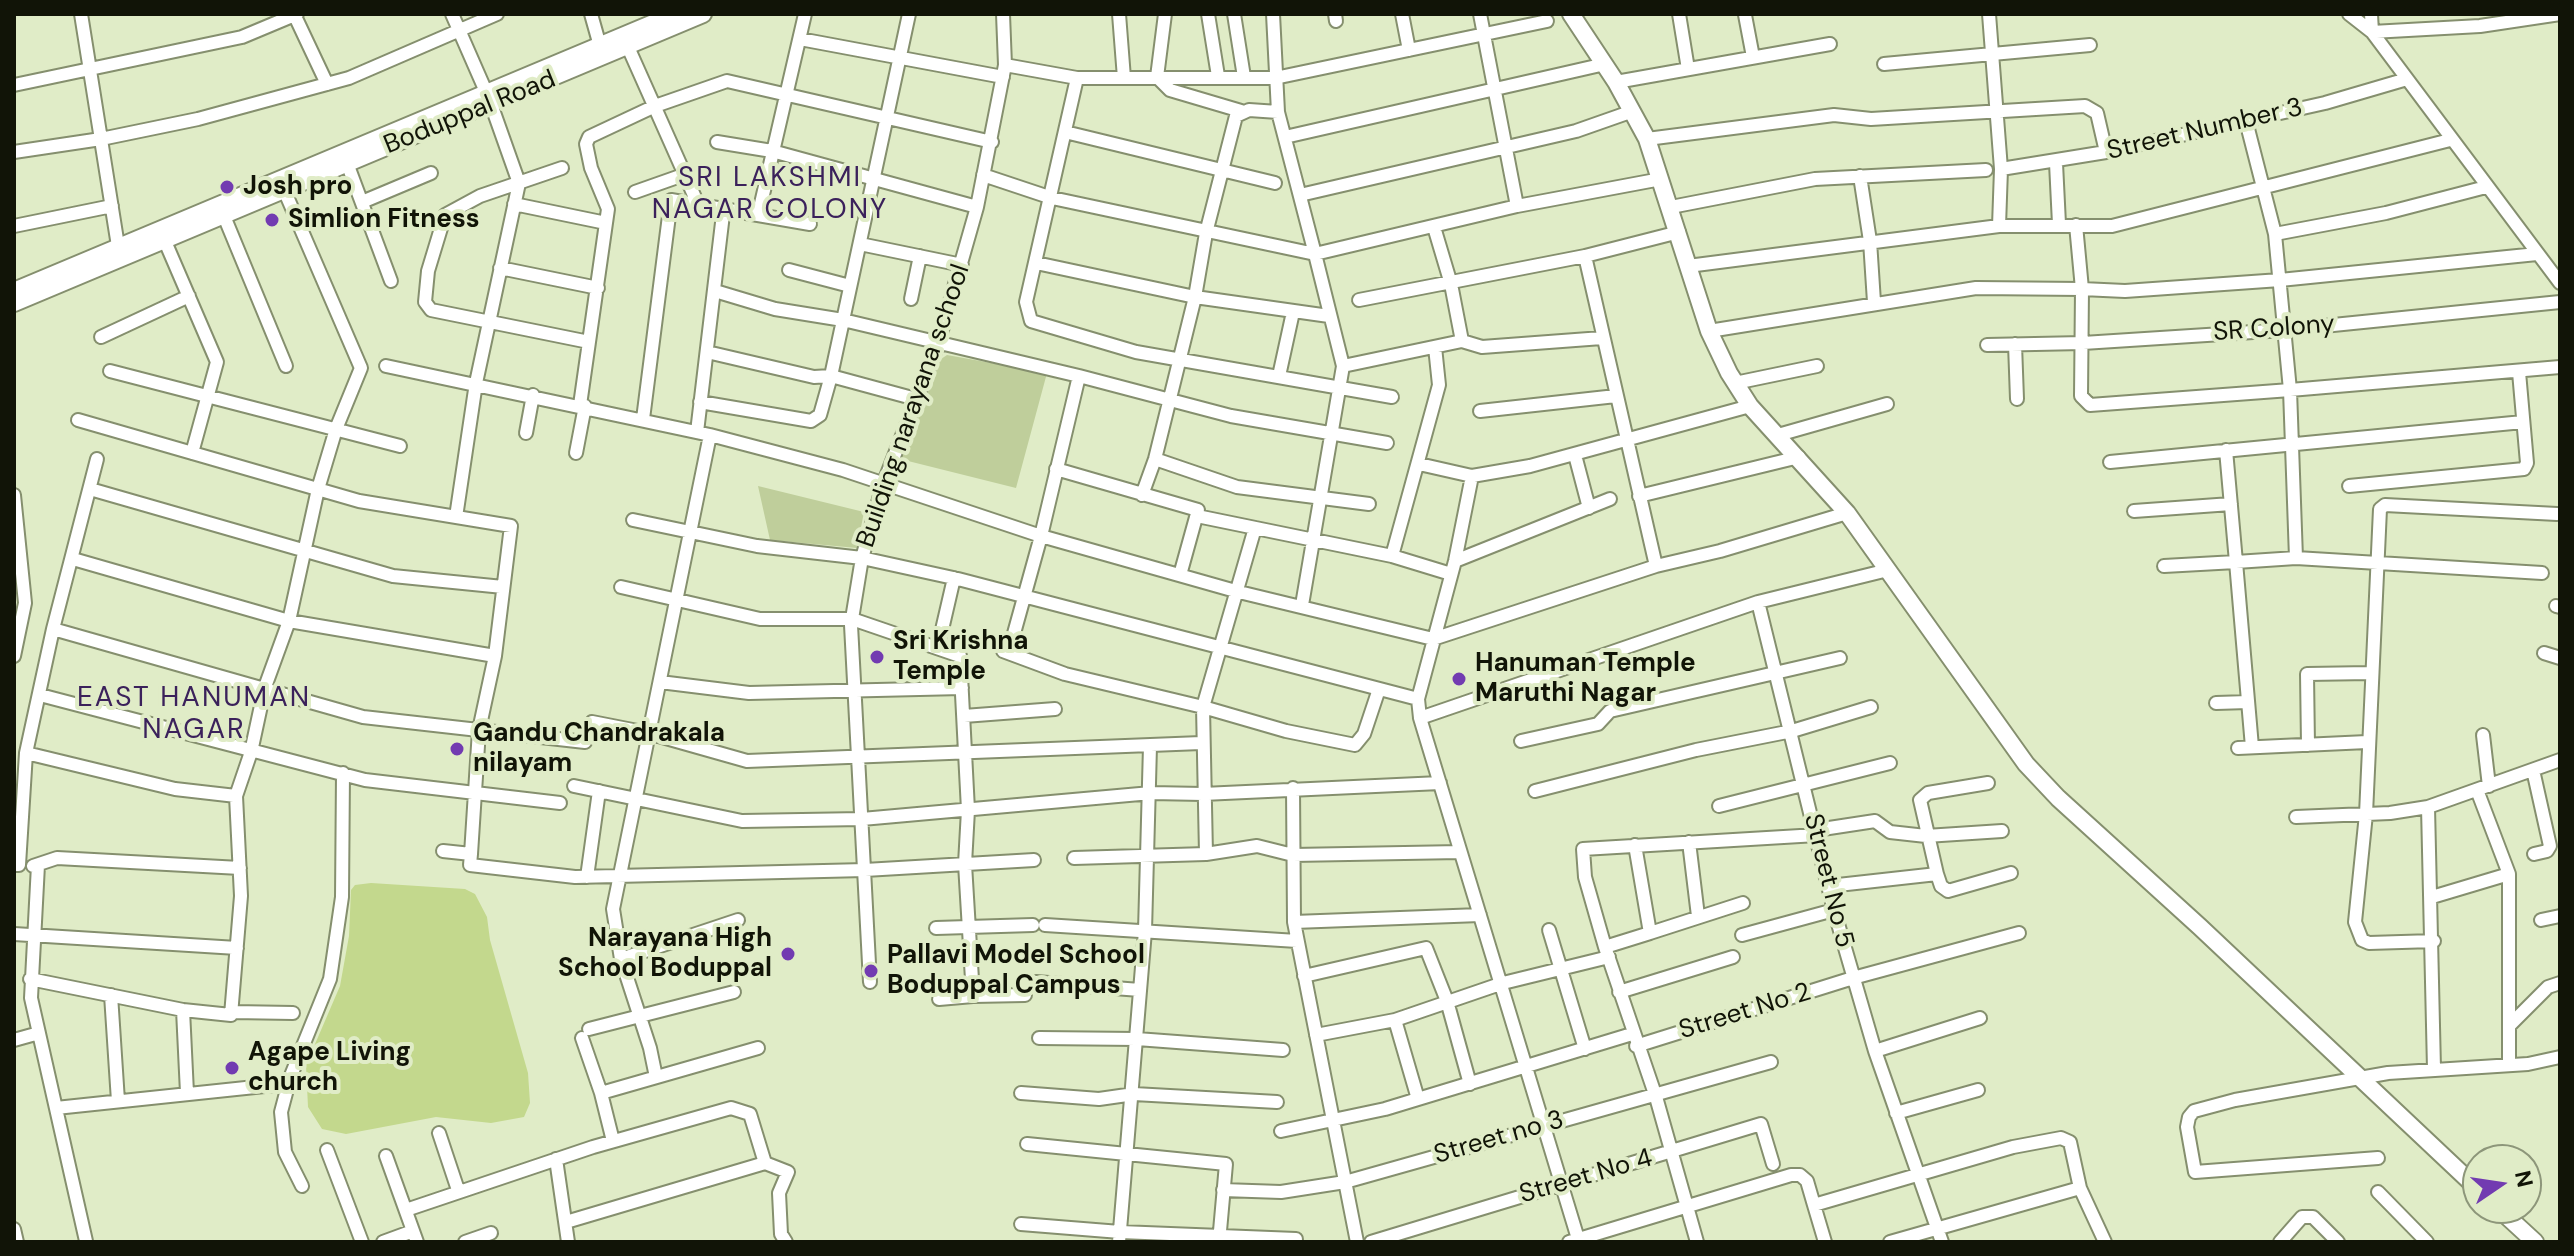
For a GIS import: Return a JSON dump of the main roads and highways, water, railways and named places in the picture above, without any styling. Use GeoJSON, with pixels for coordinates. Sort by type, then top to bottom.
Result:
{"type":"FeatureCollection","features":[{"type":"Feature","properties":{"kind":"place","name":"Josh pro"},"geometry":{"type":"Point","coordinates":[227,187]}},
{"type":"Feature","properties":{"kind":"place","name":"Simlion Fitness"},"geometry":{"type":"Point","coordinates":[272,220]}},
{"type":"Feature","properties":{"kind":"place","name":"Sri Krishna Temple"},"geometry":{"type":"Point","coordinates":[877,657]}},
{"type":"Feature","properties":{"kind":"place","name":"Hanuman Temple Maruthi Nagar"},"geometry":{"type":"Point","coordinates":[1459,679]}},
{"type":"Feature","properties":{"kind":"place","name":"Gandu Chandrakala nilayam"},"geometry":{"type":"Point","coordinates":[457,749]}},
{"type":"Feature","properties":{"kind":"place","name":"Narayana High School Boduppal"},"geometry":{"type":"Point","coordinates":[788,954]}},
{"type":"Feature","properties":{"kind":"place","name":"Pallavi Model School Boduppal Campus"},"geometry":{"type":"Point","coordinates":[871,971]}},
{"type":"Feature","properties":{"kind":"place","name":"Agape Living church"},"geometry":{"type":"Point","coordinates":[232,1068]}},
{"type":"Feature","properties":{"kind":"district","name":"SRI LAKSHMI NAGAR COLONY"},"geometry":{"type":"Point","coordinates":[770,195]}},
{"type":"Feature","properties":{"kind":"district","name":"EAST HANUMAN NAGAR"},"geometry":{"type":"Point","coordinates":[194,715]}}]}
